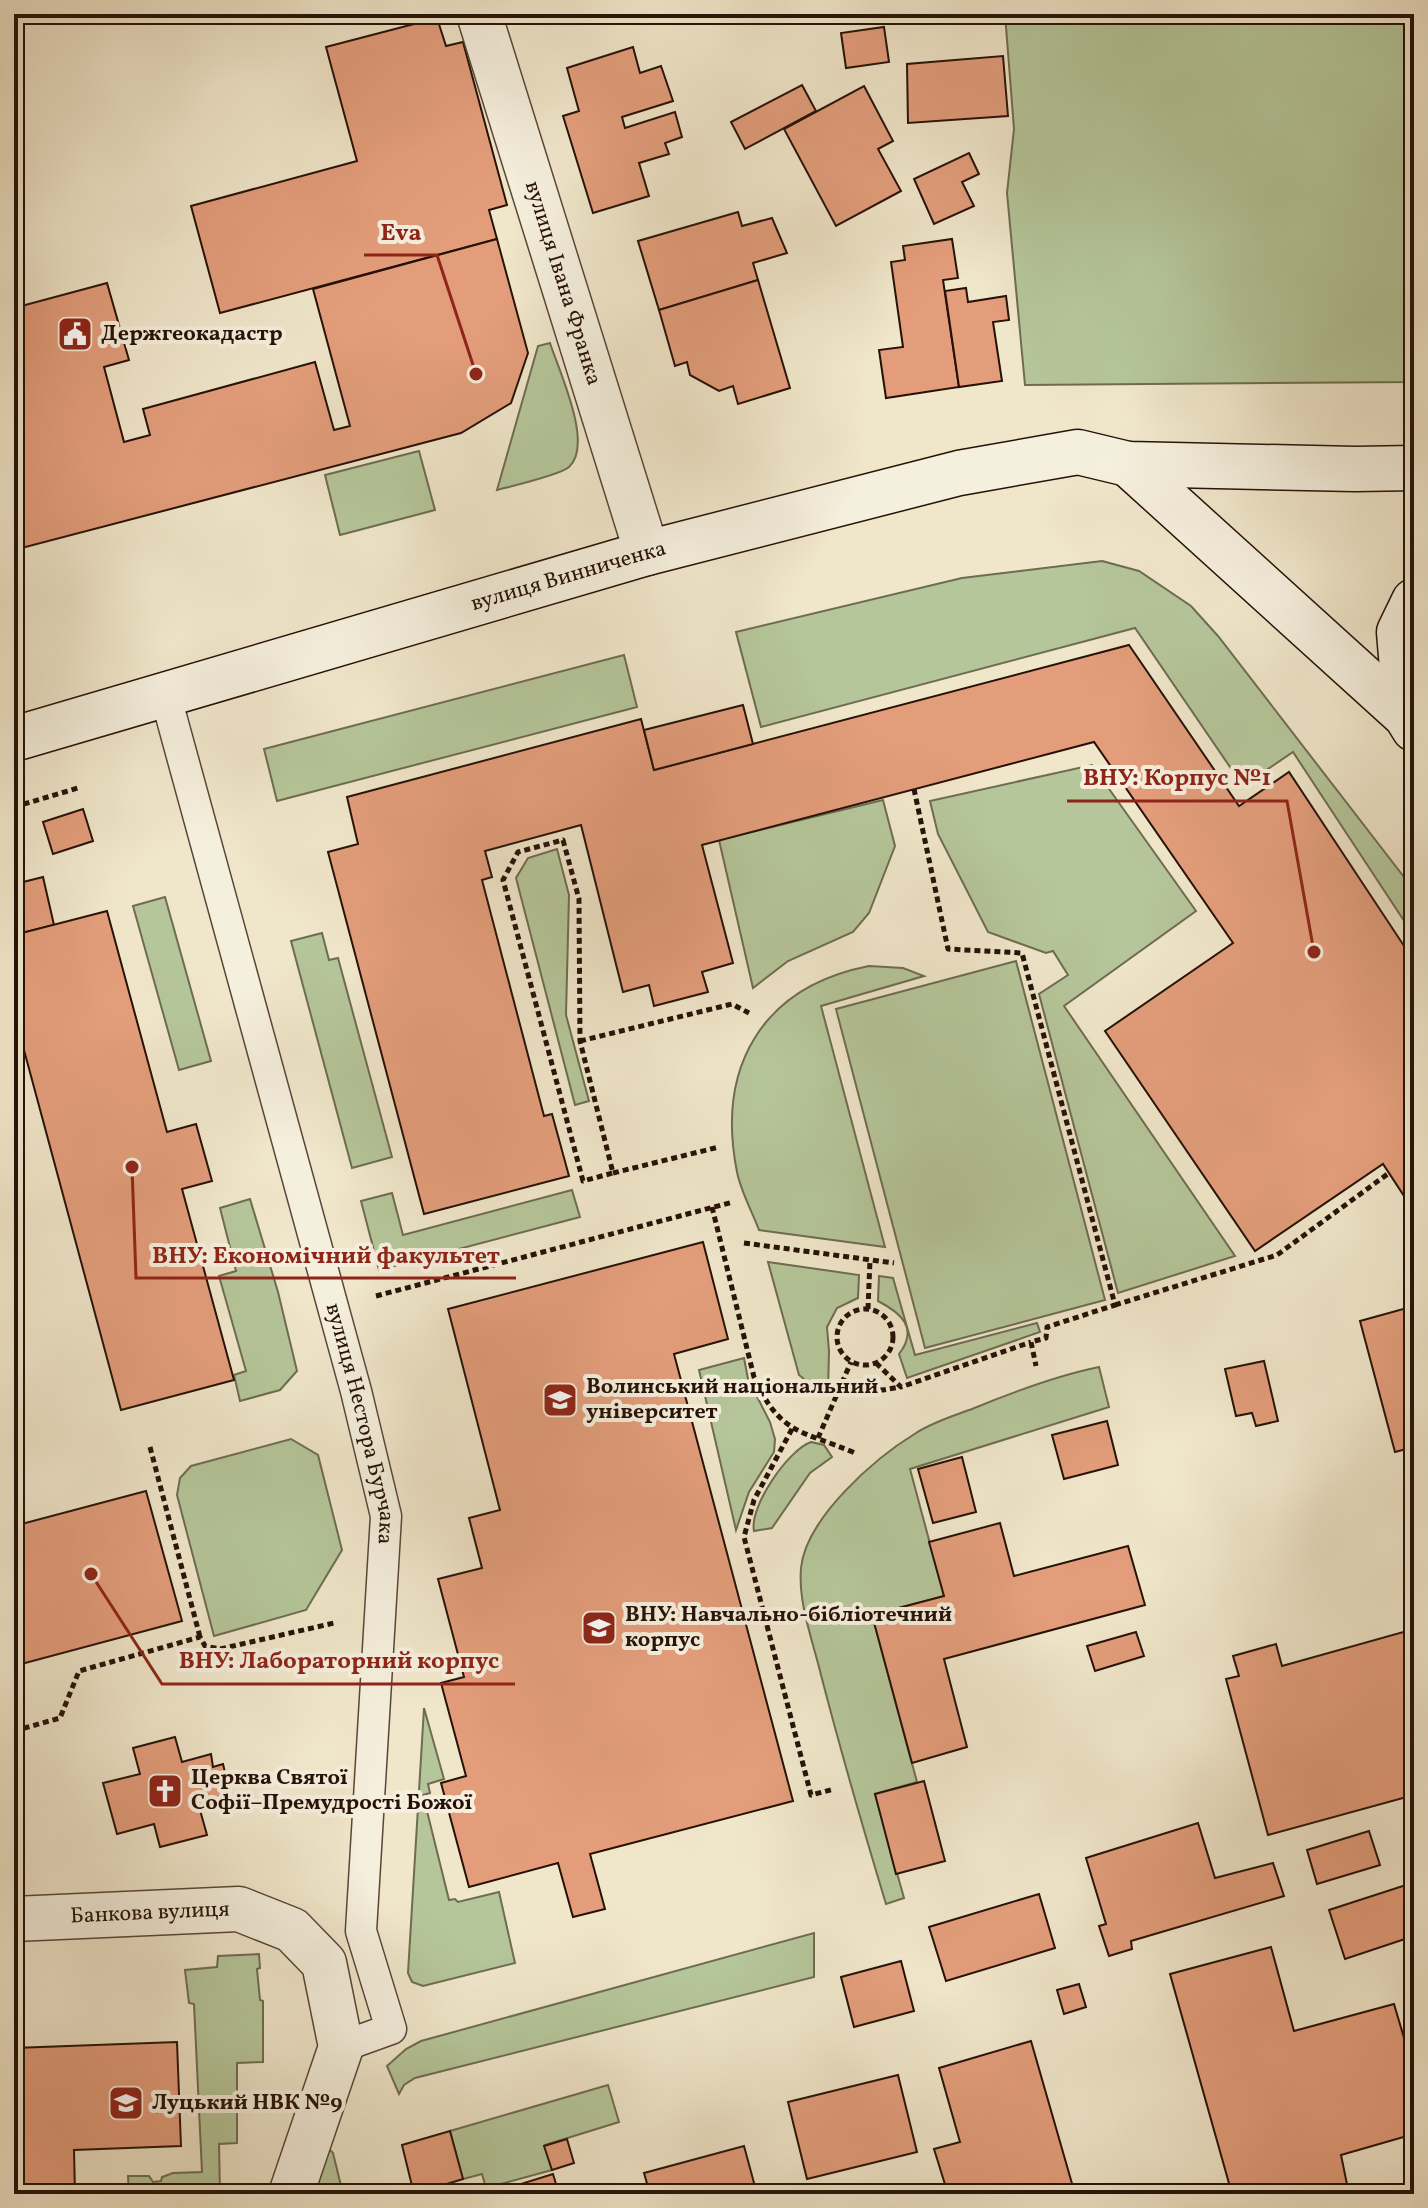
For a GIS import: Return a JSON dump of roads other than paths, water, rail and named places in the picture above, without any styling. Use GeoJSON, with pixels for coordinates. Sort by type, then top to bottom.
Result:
{"type":"FeatureCollection","features":[{"type":"Feature","properties":{"kind":"street","name":"вулиця Івана Франка"},"geometry":{"type":"LineString","coordinates":[[479,14],[647,553]]}},
{"type":"Feature","properties":{"kind":"street","name":"вулиця Винниченка"},"geometry":{"type":"LineString","coordinates":[[14,739],[647,553],[959,473],[1078,452],[1128,464],[1414,468]]}},
{"type":"Feature","properties":{"kind":"street"},"geometry":{"type":"LineString","coordinates":[[1128,464],[1410,722]]}},
{"type":"Feature","properties":{"kind":"street"},"geometry":{"type":"LineString","coordinates":[[1410,722],[1399,632],[1414,601]]}},
{"type":"Feature","properties":{"kind":"street","name":"Банкова вулиця"},"geometry":{"type":"LineString","coordinates":[[14,1919],[239,1909],[292,1930],[324,1963],[341,2047]]}},
{"type":"Feature","properties":{"kind":"street"},"geometry":{"type":"LineString","coordinates":[[291,2194],[341,2047]]}},
{"type":"Feature","properties":{"kind":"lane","name":"вулиця Нестора Бурчака"},"geometry":{"type":"LineString","coordinates":[[165,694],[333,1307],[386,1516],[361,1931],[391,2029],[341,2047]]}},
{"type":"Feature","properties":{"kind":"place","name":"Держгеокадастр"},"geometry":{"type":"Point","coordinates":[75,334]}},
{"type":"Feature","properties":{"kind":"place","name":"Eva"},"geometry":{"type":"Point","coordinates":[476,374]}},
{"type":"Feature","properties":{"kind":"place","name":"ВНУ: Корпус №1"},"geometry":{"type":"Point","coordinates":[1314,952]}},
{"type":"Feature","properties":{"kind":"place","name":"ВНУ: Економічний факультет"},"geometry":{"type":"Point","coordinates":[132,1167]}},
{"type":"Feature","properties":{"kind":"place","name":"Волинський національний університет"},"geometry":{"type":"Point","coordinates":[560,1400]}},
{"type":"Feature","properties":{"kind":"place","name":"ВНУ: Лабораторний корпус"},"geometry":{"type":"Point","coordinates":[91,1574]}},
{"type":"Feature","properties":{"kind":"place","name":"ВНУ: Навчально-бібліотечний корпус"},"geometry":{"type":"Point","coordinates":[599,1628]}},
{"type":"Feature","properties":{"kind":"place","name":"Церква Святої Софії–Премудрості Божої"},"geometry":{"type":"Point","coordinates":[165,1791]}},
{"type":"Feature","properties":{"kind":"place","name":"Луцький НВК №9"},"geometry":{"type":"Point","coordinates":[126,2103]}}]}
